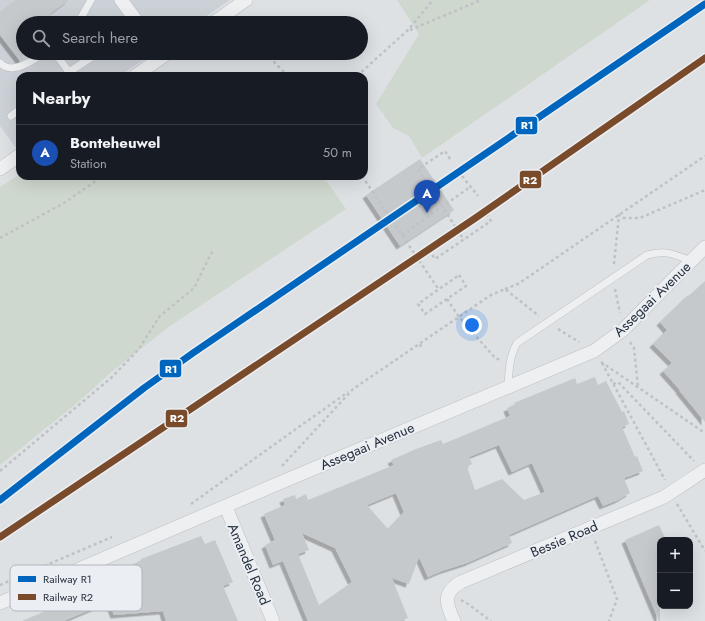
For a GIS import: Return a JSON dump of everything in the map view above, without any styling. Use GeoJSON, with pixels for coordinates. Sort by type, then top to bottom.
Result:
{"type":"FeatureCollection","features":[{"type":"Feature","properties":{"kind":"street"},"geometry":{"type":"LineString","coordinates":[[121,0],[133,16]]}},
{"type":"Feature","properties":{"kind":"street"},"geometry":{"type":"LineString","coordinates":[[223,16],[246,0]]}},
{"type":"Feature","properties":{"kind":"street"},"geometry":{"type":"LineString","coordinates":[[140,72],[156,60]]}},
{"type":"Feature","properties":{"kind":"street"},"geometry":{"type":"LineString","coordinates":[[0,169],[16,158]]}},
{"type":"Feature","properties":{"kind":"street","name":"Assegaai Avenue"},"geometry":{"type":"LineString","coordinates":[[89,565],[508,387],[598,357],[705,247]]}},
{"type":"Feature","properties":{"kind":"street","name":"Bessie Road"},"geometry":{"type":"LineString","coordinates":[[448,594],[454,586],[461,582],[664,497],[704,470]]}},
{"type":"Feature","properties":{"kind":"street","name":"Amandel Road"},"geometry":{"type":"LineString","coordinates":[[226,507],[273,621]]}},
{"type":"Feature","properties":{"kind":"street"},"geometry":{"type":"LineString","coordinates":[[448,594],[447,602],[454,621]]}},
{"type":"Feature","properties":{"kind":"street","name":"Assegaai Avenue"},"geometry":{"type":"LineString","coordinates":[[0,603],[10,599]]}},
{"type":"Feature","properties":{"kind":"lane"},"geometry":{"type":"LineString","coordinates":[[82,16],[91,0]]}},
{"type":"Feature","properties":{"kind":"lane"},"geometry":{"type":"LineString","coordinates":[[0,63],[4,68],[12,69],[32,60]]}},
{"type":"Feature","properties":{"kind":"lane"},"geometry":{"type":"LineString","coordinates":[[59,60],[66,72]]}},
{"type":"Feature","properties":{"kind":"lane"},"geometry":{"type":"LineString","coordinates":[[70,72],[88,60]]}},
{"type":"Feature","properties":{"kind":"lane"},"geometry":{"type":"LineString","coordinates":[[11,116],[16,112]]}},
{"type":"Feature","properties":{"kind":"lane"},"geometry":{"type":"LineString","coordinates":[[508,387],[510,361],[517,343],[647,254],[670,252],[691,260]]}},
{"type":"Feature","properties":{"kind":"path"},"geometry":{"type":"LineString","coordinates":[[361,72],[408,30],[433,0]]}},
{"type":"Feature","properties":{"kind":"path"},"geometry":{"type":"LineString","coordinates":[[408,30],[481,0]]}},
{"type":"Feature","properties":{"kind":"path"},"geometry":{"type":"LineString","coordinates":[[272,60],[284,72]]}},
{"type":"Feature","properties":{"kind":"path"},"geometry":{"type":"LineString","coordinates":[[450,159],[445,151],[418,169],[464,240]]}},
{"type":"Feature","properties":{"kind":"path"},"geometry":{"type":"LineString","coordinates":[[185,507],[192,504],[354,389],[491,295],[518,284],[705,156]]}},
{"type":"Feature","properties":{"kind":"path"},"geometry":{"type":"LineString","coordinates":[[462,176],[478,196]]}},
{"type":"Feature","properties":{"kind":"path"},"geometry":{"type":"LineString","coordinates":[[0,238],[64,203],[97,180]]}},
{"type":"Feature","properties":{"kind":"path"},"geometry":{"type":"LineString","coordinates":[[365,180],[439,290]]}},
{"type":"Feature","properties":{"kind":"path"},"geometry":{"type":"LineString","coordinates":[[402,235],[470,187]]}},
{"type":"Feature","properties":{"kind":"path"},"geometry":{"type":"LineString","coordinates":[[619,215],[623,218],[640,218],[705,190]]}},
{"type":"Feature","properties":{"kind":"path"},"geometry":{"type":"LineString","coordinates":[[429,250],[435,260],[491,221],[485,212]]}},
{"type":"Feature","properties":{"kind":"path"},"geometry":{"type":"LineString","coordinates":[[619,215],[613,278],[623,330],[634,348],[638,387]]}},
{"type":"Feature","properties":{"kind":"path"},"geometry":{"type":"LineString","coordinates":[[0,471],[111,378],[138,350],[160,316],[194,288],[214,250]]}},
{"type":"Feature","properties":{"kind":"path"},"geometry":{"type":"LineString","coordinates":[[459,275],[466,286],[446,299],[425,314],[418,304],[459,275]]}},
{"type":"Feature","properties":{"kind":"path"},"geometry":{"type":"LineString","coordinates":[[505,290],[638,387],[705,433]]}},
{"type":"Feature","properties":{"kind":"path"},"geometry":{"type":"LineString","coordinates":[[446,299],[459,317],[496,359],[510,361]]}},
{"type":"Feature","properties":{"kind":"path"},"geometry":{"type":"LineString","coordinates":[[420,344],[422,349]]}},
{"type":"Feature","properties":{"kind":"path"},"geometry":{"type":"LineString","coordinates":[[598,357],[705,552]]}},
{"type":"Feature","properties":{"kind":"path"},"geometry":{"type":"LineString","coordinates":[[613,384],[618,382],[704,470]]}},
{"type":"Feature","properties":{"kind":"path"},"geometry":{"type":"LineString","coordinates":[[277,484],[273,476],[354,389]]}},
{"type":"Feature","properties":{"kind":"path"},"geometry":{"type":"LineString","coordinates":[[590,528],[617,599],[609,621]]}},
{"type":"Feature","properties":{"kind":"path"},"geometry":{"type":"LineString","coordinates":[[48,565],[114,537]]}},
{"type":"Feature","properties":{"kind":"path"},"geometry":{"type":"LineString","coordinates":[[0,585],[10,581]]}},
{"type":"Feature","properties":{"kind":"path"},"geometry":{"type":"LineString","coordinates":[[448,594],[468,604],[491,621]]}},
{"type":"Feature","properties":{"kind":"shaded area"},"geometry":{"type":"Polygon","coordinates":[[[0,0],[230,0],[206,16],[16,16],[16,60],[143,60],[126,72],[16,72],[16,148],[0,126],[0,0]]]}},
{"type":"Feature","properties":{"kind":"shaded area"},"geometry":{"type":"Polygon","coordinates":[[[397,0],[650,0],[422,158],[409,136],[393,128],[376,104],[419,34],[397,0]]]}},
{"type":"Feature","properties":{"kind":"shaded area"},"geometry":{"type":"Polygon","coordinates":[[[16,177],[16,180],[326,180],[346,209],[170,326],[116,368],[77,403],[0,465],[0,187],[16,177]]]}},
{"type":"Feature","properties":{"kind":"building"},"geometry":{"type":"Polygon","coordinates":[[[16,0],[69,0],[50,14],[52,16],[16,16],[16,56],[0,35],[0,12],[16,0]]]}},
{"type":"Feature","properties":{"kind":"building"},"geometry":{"type":"Polygon","coordinates":[[[420,159],[454,210],[400,246],[366,195],[420,159]]]}},
{"type":"Feature","properties":{"kind":"building"},"geometry":{"type":"Polygon","coordinates":[[[705,281],[705,422],[663,371],[672,363],[653,344],[667,330],[660,322],[705,281]]]}},
{"type":"Feature","properties":{"kind":"building"},"geometry":{"type":"Polygon","coordinates":[[[595,377],[598,385],[606,381],[622,412],[624,411],[629,424],[622,427],[643,471],[624,478],[630,493],[603,506],[598,496],[509,535],[512,543],[467,563],[428,577],[419,557],[409,584],[392,578],[408,618],[401,621],[308,621],[283,561],[273,565],[265,545],[275,540],[264,514],[285,505],[283,499],[295,495],[296,499],[306,494],[308,500],[394,465],[391,460],[416,449],[441,440],[443,444],[510,416],[507,408],[515,405],[514,403],[575,378],[577,384],[595,377]],[[499,445],[469,457],[472,464],[467,467],[475,490],[502,479],[524,500],[545,492],[532,463],[512,472],[499,445]],[[396,493],[367,505],[388,529],[404,512],[396,493]],[[302,533],[309,550],[298,554],[319,605],[352,582],[335,548],[302,533]]]}},
{"type":"Feature","properties":{"kind":"building"},"geometry":{"type":"Polygon","coordinates":[[[659,525],[665,537],[657,537],[657,609],[660,609],[660,621],[659,621],[625,540],[659,525]]]}},
{"type":"Feature","properties":{"kind":"building"},"geometry":{"type":"Polygon","coordinates":[[[201,536],[205,544],[215,540],[233,582],[223,586],[238,621],[166,621],[163,611],[114,615],[112,611],[142,611],[142,565],[131,565],[141,559],[201,536]]]}},
{"type":"Feature","properties":{"kind":"building"},"geometry":{"type":"Polygon","coordinates":[[[46,611],[88,611],[64,621],[22,621],[46,611]]]}},
{"type":"Feature","properties":{"kind":"rail line","name":"R1"},"geometry":{"type":"LineString","coordinates":[[0,500],[144,388],[193,353],[705,4]]}},
{"type":"Feature","properties":{"kind":"rail line","name":"R2"},"geometry":{"type":"LineString","coordinates":[[0,537],[474,219],[705,58]]}},
{"type":"Feature","properties":{"kind":"place","name":"Bonteheuwel"},"geometry":{"type":"Point","coordinates":[427,213]}}]}
